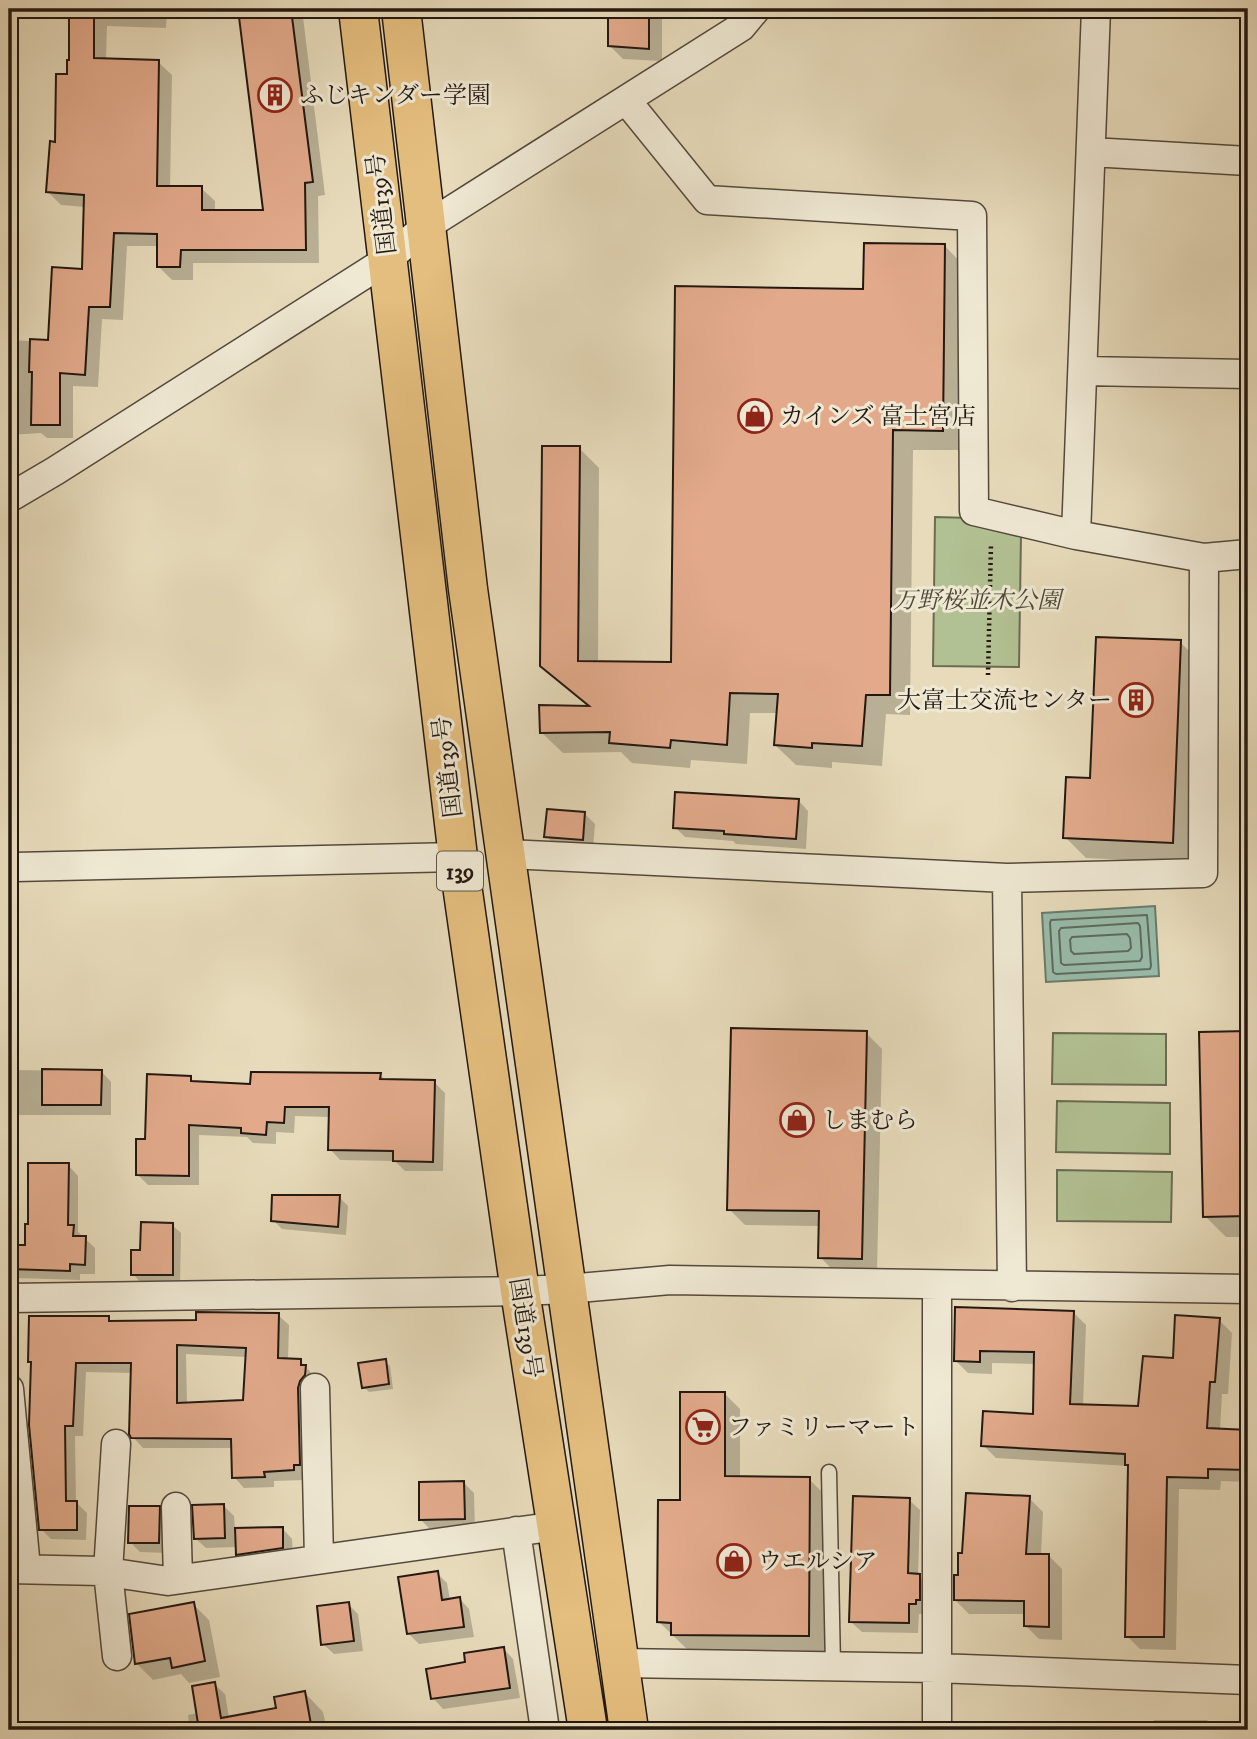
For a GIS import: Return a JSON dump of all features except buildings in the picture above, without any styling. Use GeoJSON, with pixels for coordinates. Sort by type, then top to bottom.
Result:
{"type":"FeatureCollection","features":[{"type":"Feature","properties":{"kind":"highway","name":"国道139号"},"geometry":{"type":"LineString","coordinates":[[358,9],[458,857],[520,1291],[587,1730]]}},
{"type":"Feature","properties":{"kind":"highway","name":"国道139号"},"geometry":{"type":"LineString","coordinates":[[401,9],[468,589],[629,1730]]}},
{"type":"Feature","properties":{"kind":"street"},"geometry":{"type":"LineString","coordinates":[[9,498],[387,260],[425,228],[741,27],[757,9]]}},
{"type":"Feature","properties":{"kind":"street"},"geometry":{"type":"LineString","coordinates":[[1076,536],[1096,9]]}},
{"type":"Feature","properties":{"kind":"street"},"geometry":{"type":"LineString","coordinates":[[626,100],[707,200],[972,216],[974,511],[1076,536],[1204,558],[1248,554]]}},
{"type":"Feature","properties":{"kind":"street"},"geometry":{"type":"LineString","coordinates":[[1091,152],[1248,161]]}},
{"type":"Feature","properties":{"kind":"street"},"geometry":{"type":"LineString","coordinates":[[1083,371],[1248,374]]}},
{"type":"Feature","properties":{"kind":"street"},"geometry":{"type":"LineString","coordinates":[[507,854],[1007,878],[1203,873],[1204,558]]}},
{"type":"Feature","properties":{"kind":"street"},"geometry":{"type":"LineString","coordinates":[[9,864],[15,867],[458,857]]}},
{"type":"Feature","properties":{"kind":"street"},"geometry":{"type":"LineString","coordinates":[[1007,878],[1012,1287]]}},
{"type":"Feature","properties":{"kind":"street"},"geometry":{"type":"LineString","coordinates":[[9,1298],[520,1291],[670,1280],[1248,1289]]}},
{"type":"Feature","properties":{"kind":"street"},"geometry":{"type":"LineString","coordinates":[[937,1286],[937,1730]]}},
{"type":"Feature","properties":{"kind":"street"},"geometry":{"type":"LineString","coordinates":[[315,1388],[319,1559]]}},
{"type":"Feature","properties":{"kind":"street"},"geometry":{"type":"LineString","coordinates":[[9,1389],[17,1569],[108,1572],[168,1581],[557,1525]]}},
{"type":"Feature","properties":{"kind":"street"},"geometry":{"type":"LineString","coordinates":[[116,1444],[108,1572],[117,1656]]}},
{"type":"Feature","properties":{"kind":"street"},"geometry":{"type":"LineString","coordinates":[[176,1507],[178,1580]]}},
{"type":"Feature","properties":{"kind":"street"},"geometry":{"type":"LineString","coordinates":[[516,1531],[545,1730]]}},
{"type":"Feature","properties":{"kind":"street"},"geometry":{"type":"LineString","coordinates":[[620,1663],[937,1668],[1248,1680]]}},
{"type":"Feature","properties":{"kind":"lane"},"geometry":{"type":"LineString","coordinates":[[829,1472],[833,1666]]}},
{"type":"Feature","properties":{"kind":"path"},"geometry":{"type":"LineString","coordinates":[[988,676],[991,515]]}},
{"type":"Feature","properties":{"kind":"green space","name":"万野桜並木公園"},"geometry":{"type":"Polygon","coordinates":[[[935,517],[971,518],[1021,534],[1019,667],[933,666],[935,517]]]}},
{"type":"Feature","properties":{"kind":"green space"},"geometry":{"type":"Polygon","coordinates":[[[1053,1033],[1166,1034],[1166,1085],[1052,1084],[1053,1033]]]}},
{"type":"Feature","properties":{"kind":"green space"},"geometry":{"type":"Polygon","coordinates":[[[1057,1101],[1170,1103],[1170,1154],[1056,1152],[1057,1101]]]}},
{"type":"Feature","properties":{"kind":"green space"},"geometry":{"type":"Polygon","coordinates":[[[1057,1170],[1172,1172],[1171,1222],[1057,1221],[1057,1170]]]}},
{"type":"Feature","properties":{"kind":"water"},"geometry":{"type":"Polygon","coordinates":[[[1155,906],[1159,976],[1046,982],[1042,913],[1155,906]]]}},
{"type":"Feature","properties":{"kind":"place","name":"ふじキンダー学園"},"geometry":{"type":"Point","coordinates":[275,95]}},
{"type":"Feature","properties":{"kind":"place","name":"カインズ 富士宮店"},"geometry":{"type":"Point","coordinates":[755,416]}},
{"type":"Feature","properties":{"kind":"place","name":"大富士交流センター"},"geometry":{"type":"Point","coordinates":[1136,700]}},
{"type":"Feature","properties":{"kind":"place","name":"しまむら"},"geometry":{"type":"Point","coordinates":[797,1120]}},
{"type":"Feature","properties":{"kind":"place","name":"ファミリーマート"},"geometry":{"type":"Point","coordinates":[703,1427]}},
{"type":"Feature","properties":{"kind":"place","name":"ウエルシア"},"geometry":{"type":"Point","coordinates":[734,1561]}}]}
